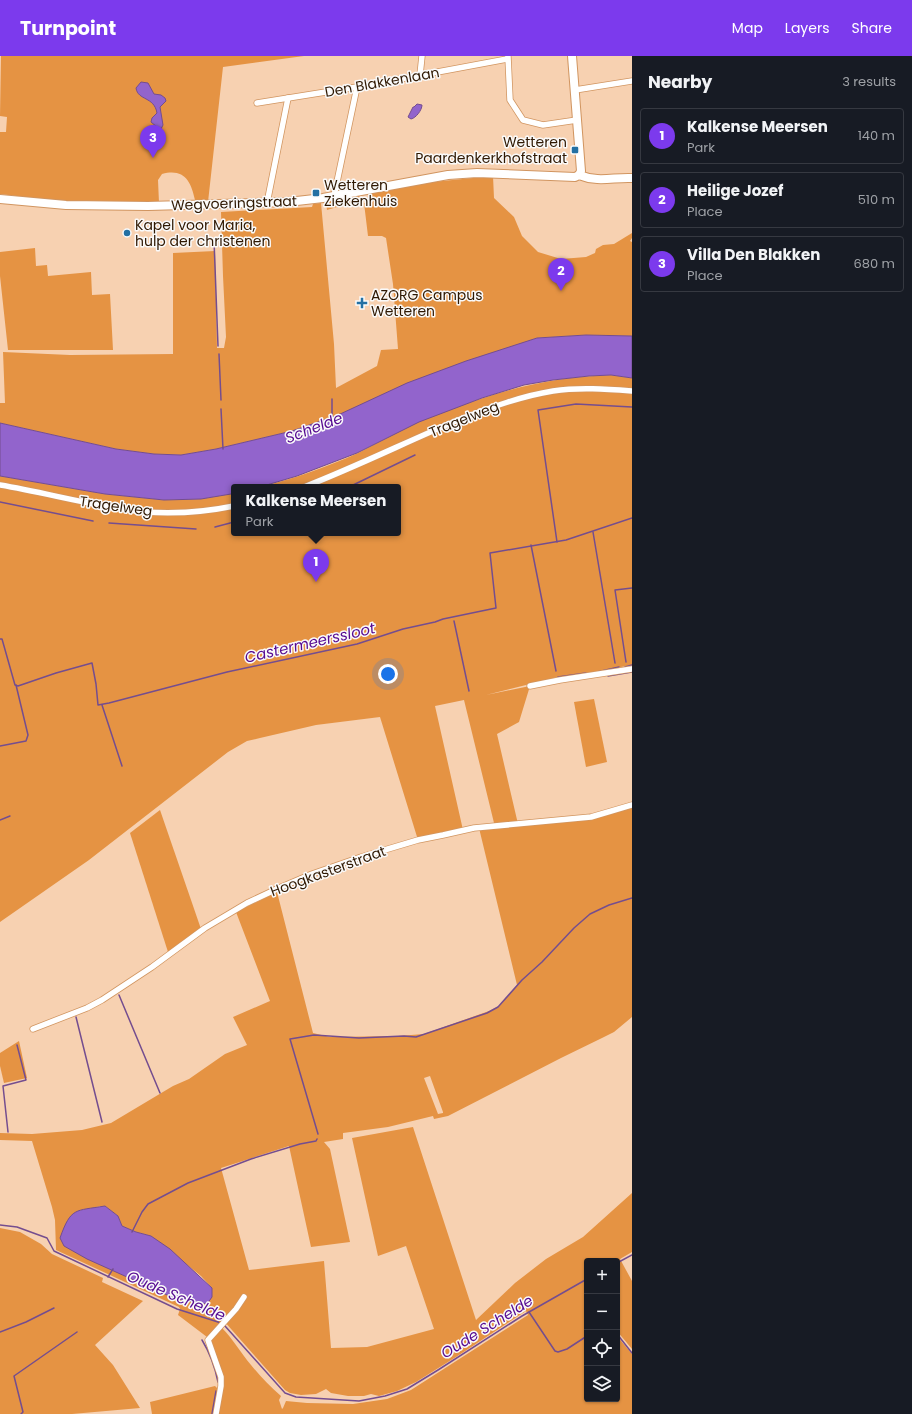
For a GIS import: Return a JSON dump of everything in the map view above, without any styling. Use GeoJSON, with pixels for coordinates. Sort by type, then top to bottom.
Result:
{"type":"FeatureCollection","features":[{"type":"Feature","properties":{"kind":"main road"},"geometry":{"type":"LineString","coordinates":[[572,56],[581,171],[579,175]]}},
{"type":"Feature","properties":{"kind":"main road","name":"Wegvoeringstraat"},"geometry":{"type":"LineString","coordinates":[[0,199],[66,205],[148,206],[266,203],[288,202],[334,196],[448,175],[477,173],[575,177],[579,175],[586,178],[611,180],[632,178]]}},
{"type":"Feature","properties":{"kind":"street"},"geometry":{"type":"LineString","coordinates":[[420,75],[422,56]]}},
{"type":"Feature","properties":{"kind":"street"},"geometry":{"type":"LineString","coordinates":[[507,58],[510,100],[523,120],[543,125],[577,120]]}},
{"type":"Feature","properties":{"kind":"street","name":"Den Blakkenlaan"},"geometry":{"type":"LineString","coordinates":[[257,103],[357,87],[507,58]]}},
{"type":"Feature","properties":{"kind":"street"},"geometry":{"type":"LineString","coordinates":[[575,90],[632,80]]}},
{"type":"Feature","properties":{"kind":"street"},"geometry":{"type":"LineString","coordinates":[[334,196],[357,87]]}},
{"type":"Feature","properties":{"kind":"street"},"geometry":{"type":"LineString","coordinates":[[266,203],[288,98]]}},
{"type":"Feature","properties":{"kind":"street","name":"Tragelweg"},"geometry":{"type":"LineString","coordinates":[[311,484],[444,426],[506,402],[554,391],[608,389],[632,391]]}},
{"type":"Feature","properties":{"kind":"street","name":"Tragelweg"},"geometry":{"type":"LineString","coordinates":[[0,485],[146,512],[202,511],[231,506]]}},
{"type":"Feature","properties":{"kind":"street"},"geometry":{"type":"LineString","coordinates":[[530,686],[632,669]]}},
{"type":"Feature","properties":{"kind":"street","name":"Hoogkasterstraat"},"geometry":{"type":"LineString","coordinates":[[34,1029],[87,1008],[102,1000],[152,967],[205,928],[247,904],[312,874],[368,855],[443,834],[474,828],[591,817],[632,805]]}},
{"type":"Feature","properties":{"kind":"street"},"geometry":{"type":"LineString","coordinates":[[216,1414],[221,1386],[221,1377],[208,1340],[236,1309],[244,1297]]}},
{"type":"Feature","properties":{"kind":"shaded area"},"geometry":{"type":"Polygon","coordinates":[[[1,56],[304,56],[223,67],[208,202],[195,200],[189,182],[181,175],[170,173],[162,174],[158,180],[159,203],[66,202],[0,194],[0,132],[6,132],[7,117],[0,116],[1,56]]]}},
{"type":"Feature","properties":{"kind":"shaded area"},"geometry":{"type":"Polygon","coordinates":[[[493,176],[494,198],[514,217],[522,236],[538,252],[561,259],[586,257],[595,253],[596,249],[603,245],[614,244],[632,233],[632,238],[630,241],[632,242],[632,336],[586,335],[537,338],[338,415],[292,431],[216,449],[181,455],[154,454],[116,449],[0,423],[0,403],[5,403],[3,352],[70,355],[173,354],[173,253],[215,251],[217,348],[224,348],[226,337],[221,212],[312,207],[313,204],[321,203],[334,344],[336,388],[377,366],[381,350],[398,349],[393,284],[386,238],[382,236],[368,236],[364,203],[373,202],[371,193],[412,184],[493,176]]]}},
{"type":"Feature","properties":{"kind":"shaded area"},"geometry":{"type":"Polygon","coordinates":[[[359,195],[360,200],[327,210],[326,202],[338,199],[343,200],[342,198],[359,195]]]}},
{"type":"Feature","properties":{"kind":"shaded area"},"geometry":{"type":"Polygon","coordinates":[[[35,248],[36,266],[47,265],[48,276],[91,272],[92,295],[110,294],[113,350],[8,350],[0,276],[0,252],[35,248]]]}},
{"type":"Feature","properties":{"kind":"shaded area"},"geometry":{"type":"Polygon","coordinates":[[[611,375],[632,378],[632,665],[558,677],[486,695],[530,686],[519,722],[497,734],[518,824],[579,818],[632,805],[632,1017],[614,1032],[448,1116],[434,1119],[433,1116],[388,1127],[343,1133],[343,1139],[324,1142],[330,1149],[350,1242],[311,1247],[289,1146],[221,1168],[249,1270],[324,1261],[331,1348],[367,1347],[434,1329],[406,1246],[378,1256],[352,1138],[413,1127],[476,1320],[515,1283],[546,1259],[583,1237],[632,1193],[632,1252],[620,1259],[584,1258],[584,1402],[620,1402],[620,1340],[632,1354],[632,1414],[217,1414],[222,1387],[210,1342],[222,1328],[258,1373],[281,1396],[279,1400],[282,1409],[286,1401],[353,1404],[387,1399],[411,1390],[528,1315],[526,1311],[416,1382],[397,1391],[379,1396],[371,1394],[364,1396],[348,1396],[331,1393],[326,1389],[316,1394],[301,1395],[290,1393],[285,1390],[224,1321],[207,1337],[178,1315],[180,1309],[179,1307],[56,1250],[55,1220],[32,1141],[0,1140],[0,1133],[32,1134],[82,1130],[111,1123],[173,1086],[189,1079],[225,1054],[247,1045],[233,1017],[270,1001],[236,912],[277,892],[313,1033],[330,1037],[424,1034],[499,1006],[517,985],[479,828],[495,827],[464,700],[435,706],[463,830],[418,840],[380,717],[316,725],[247,741],[228,752],[89,860],[0,922],[0,476],[105,494],[164,500],[201,499],[231,494],[231,536],[401,536],[401,484],[272,484],[334,463],[358,453],[417,422],[454,408],[513,389],[550,381],[611,375]],[[430,1076],[424,1078],[438,1114],[443,1113],[430,1076]],[[105,1206],[96,1207],[195,1301],[207,1304],[212,1288],[201,1276],[151,1236],[122,1226],[118,1216],[105,1206]]]}},
{"type":"Feature","properties":{"kind":"shaded area"},"geometry":{"type":"Polygon","coordinates":[[[594,699],[607,762],[586,767],[574,702],[594,699]]]}},
{"type":"Feature","properties":{"kind":"shaded area"},"geometry":{"type":"Polygon","coordinates":[[[160,810],[201,929],[168,952],[130,833],[160,810]]]}},
{"type":"Feature","properties":{"kind":"shaded area"},"geometry":{"type":"Polygon","coordinates":[[[19,1041],[27,1078],[4,1083],[0,1066],[0,1053],[19,1041]]]}},
{"type":"Feature","properties":{"kind":"shaded area"},"geometry":{"type":"Polygon","coordinates":[[[0,1228],[20,1232],[41,1244],[52,1254],[103,1278],[102,1282],[143,1301],[95,1345],[113,1365],[140,1408],[72,1414],[0,1414],[0,1228]]]}},
{"type":"Feature","properties":{"kind":"shaded area"},"geometry":{"type":"Polygon","coordinates":[[[620,1259],[632,1281],[632,1349],[620,1335],[620,1259]]]}},
{"type":"Feature","properties":{"kind":"shaded area"},"geometry":{"type":"Polygon","coordinates":[[[215,1386],[218,1389],[214,1414],[152,1414],[150,1402],[215,1386]]]}},
{"type":"Feature","properties":{"kind":"water"},"geometry":{"type":"Polygon","coordinates":[[[141,82],[148,83],[154,94],[161,95],[165,98],[166,101],[160,107],[163,125],[161,129],[151,122],[152,118],[157,113],[153,104],[137,92],[136,88],[141,82]]]}},
{"type":"Feature","properties":{"kind":"water"},"geometry":{"type":"Polygon","coordinates":[[[417,104],[422,105],[421,109],[417,115],[411,119],[408,117],[413,107],[417,104]]]}},
{"type":"Feature","properties":{"kind":"water","name":"Schelde"},"geometry":{"type":"Polygon","coordinates":[[[586,335],[632,336],[632,378],[611,375],[589,376],[524,385],[482,398],[419,422],[357,453],[297,476],[270,484],[231,484],[231,494],[201,499],[164,500],[105,494],[0,476],[0,423],[116,449],[154,454],[181,455],[216,449],[292,431],[338,415],[407,383],[466,361],[537,338],[586,335]]]}},
{"type":"Feature","properties":{"kind":"water"},"geometry":{"type":"Polygon","coordinates":[[[105,1206],[118,1216],[122,1226],[151,1236],[170,1249],[212,1288],[212,1297],[207,1304],[176,1299],[87,1259],[64,1246],[60,1238],[67,1221],[75,1212],[105,1206]]]}},
{"type":"Feature","properties":{"kind":"waterway"},"geometry":{"type":"LineString","coordinates":[[214,240],[218,346]]}},
{"type":"Feature","properties":{"kind":"waterway"},"geometry":{"type":"LineString","coordinates":[[219,354],[221,400]]}},
{"type":"Feature","properties":{"kind":"waterway"},"geometry":{"type":"LineString","coordinates":[[332,399],[332,417]]}},
{"type":"Feature","properties":{"kind":"waterway"},"geometry":{"type":"LineString","coordinates":[[557,542],[538,410],[576,404],[632,407]]}},
{"type":"Feature","properties":{"kind":"waterway"},"geometry":{"type":"LineString","coordinates":[[221,409],[223,449]]}},
{"type":"Feature","properties":{"kind":"waterway"},"geometry":{"type":"LineString","coordinates":[[355,484],[415,455]]}},
{"type":"Feature","properties":{"kind":"waterway"},"geometry":{"type":"LineString","coordinates":[[0,502],[93,521]]}},
{"type":"Feature","properties":{"kind":"waterway","name":"Castermeerssloot"},"geometry":{"type":"LineString","coordinates":[[0,639],[2,639],[15,685],[18,686],[92,663],[98,705],[109,703],[227,672],[357,644],[403,629],[496,608],[490,553],[566,540],[632,518]]}},
{"type":"Feature","properties":{"kind":"waterway"},"geometry":{"type":"LineString","coordinates":[[109,523],[196,529]]}},
{"type":"Feature","properties":{"kind":"waterway"},"geometry":{"type":"LineString","coordinates":[[215,527],[231,523]]}},
{"type":"Feature","properties":{"kind":"waterway"},"geometry":{"type":"LineString","coordinates":[[593,532],[615,663]]}},
{"type":"Feature","properties":{"kind":"waterway"},"geometry":{"type":"LineString","coordinates":[[531,545],[556,671]]}},
{"type":"Feature","properties":{"kind":"waterway"},"geometry":{"type":"LineString","coordinates":[[626,662],[615,590],[632,588]]}},
{"type":"Feature","properties":{"kind":"waterway"},"geometry":{"type":"LineString","coordinates":[[454,621],[469,691]]}},
{"type":"Feature","properties":{"kind":"waterway"},"geometry":{"type":"LineString","coordinates":[[625,667],[632,665]]}},
{"type":"Feature","properties":{"kind":"waterway"},"geometry":{"type":"LineString","coordinates":[[597,672],[619,667]]}},
{"type":"Feature","properties":{"kind":"waterway"},"geometry":{"type":"LineString","coordinates":[[608,676],[632,672]]}},
{"type":"Feature","properties":{"kind":"waterway"},"geometry":{"type":"LineString","coordinates":[[558,677],[586,673]]}},
{"type":"Feature","properties":{"kind":"waterway"},"geometry":{"type":"LineString","coordinates":[[0,746],[26,741],[28,735],[16,685]]}},
{"type":"Feature","properties":{"kind":"waterway"},"geometry":{"type":"LineString","coordinates":[[102,705],[122,766]]}},
{"type":"Feature","properties":{"kind":"waterway"},"geometry":{"type":"LineString","coordinates":[[0,820],[10,816]]}},
{"type":"Feature","properties":{"kind":"waterway"},"geometry":{"type":"LineString","coordinates":[[318,1134],[290,1039],[314,1035],[359,1038],[404,1036],[416,1037],[487,1013],[498,1007],[522,980],[590,914],[609,905],[632,898]]}},
{"type":"Feature","properties":{"kind":"waterway"},"geometry":{"type":"LineString","coordinates":[[119,995],[160,1093]]}},
{"type":"Feature","properties":{"kind":"waterway"},"geometry":{"type":"LineString","coordinates":[[76,1017],[102,1122]]}},
{"type":"Feature","properties":{"kind":"waterway"},"geometry":{"type":"LineString","coordinates":[[8,1132],[3,1086],[26,1080],[17,1045]]}},
{"type":"Feature","properties":{"kind":"waterway"},"geometry":{"type":"LineString","coordinates":[[132,1232],[142,1212],[148,1204],[188,1183],[251,1159],[300,1144],[316,1141],[317,1139]]}},
{"type":"Feature","properties":{"kind":"waterway","name":"Oude Schelde"},"geometry":{"type":"LineString","coordinates":[[0,1225],[17,1227],[47,1238],[54,1251],[177,1309],[218,1322],[225,1326],[285,1393],[296,1397],[359,1401],[385,1396],[407,1389],[522,1316],[584,1281]]}},
{"type":"Feature","properties":{"kind":"waterway","name":"Oude Schelde"},"geometry":{"type":"LineString","coordinates":[[620,1261],[632,1255]]}},
{"type":"Feature","properties":{"kind":"waterway"},"geometry":{"type":"LineString","coordinates":[[108,1277],[113,1269]]}},
{"type":"Feature","properties":{"kind":"waterway"},"geometry":{"type":"LineString","coordinates":[[0,1332],[26,1322],[54,1308]]}},
{"type":"Feature","properties":{"kind":"waterway"},"geometry":{"type":"LineString","coordinates":[[529,1312],[555,1351],[558,1352],[567,1349],[584,1338]]}},
{"type":"Feature","properties":{"kind":"waterway"},"geometry":{"type":"LineString","coordinates":[[21,1414],[23,1412],[14,1376],[77,1332]]}},
{"type":"Feature","properties":{"kind":"waterway"},"geometry":{"type":"LineString","coordinates":[[620,1338],[632,1353]]}},
{"type":"Feature","properties":{"kind":"waterway"},"geometry":{"type":"LineString","coordinates":[[202,1340],[212,1360],[218,1382]]}},
{"type":"Feature","properties":{"kind":"waterway"},"geometry":{"type":"LineString","coordinates":[[212,1414],[216,1391]]}},
{"type":"Feature","properties":{"kind":"place","name":"Wetteren Paardenkerkhofstraat"},"geometry":{"type":"Point","coordinates":[575,150]}},
{"type":"Feature","properties":{"kind":"place","name":"Villa Den Blakken"},"geometry":{"type":"Point","coordinates":[153,158]}},
{"type":"Feature","properties":{"kind":"place","name":"Wetteren Ziekenhuis"},"geometry":{"type":"Point","coordinates":[316,193]}},
{"type":"Feature","properties":{"kind":"place","name":"Kapel voor Maria, hulp der christenen"},"geometry":{"type":"Point","coordinates":[127,233]}},
{"type":"Feature","properties":{"kind":"place","name":"Heilige Jozef"},"geometry":{"type":"Point","coordinates":[561,291]}},
{"type":"Feature","properties":{"kind":"place","name":"AZORG Campus Wetteren"},"geometry":{"type":"Point","coordinates":[362,303]}},
{"type":"Feature","properties":{"kind":"place","name":"Kalkense Meersen"},"geometry":{"type":"Point","coordinates":[316,582]}}]}
